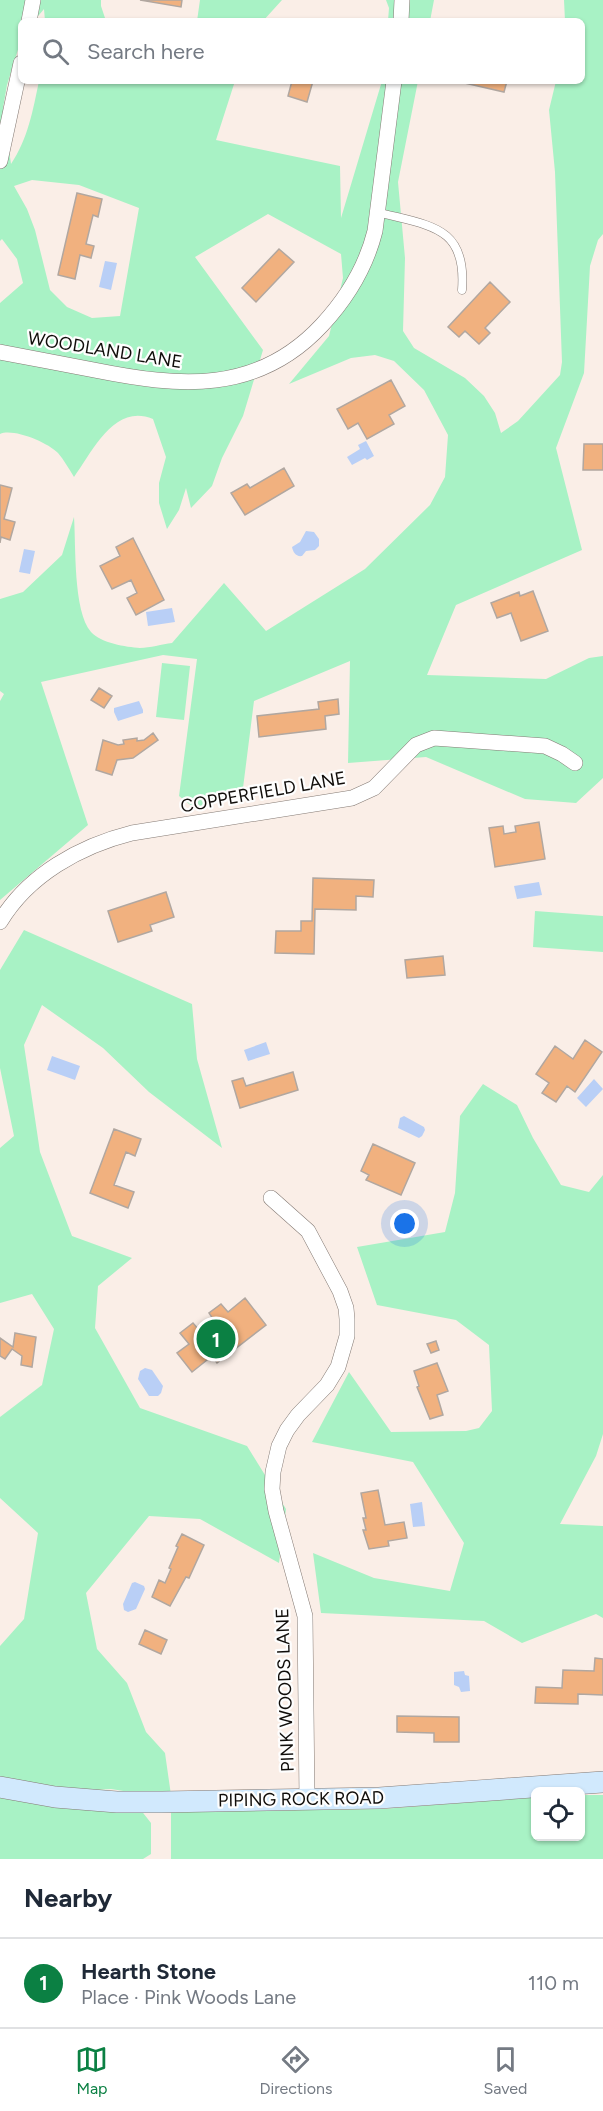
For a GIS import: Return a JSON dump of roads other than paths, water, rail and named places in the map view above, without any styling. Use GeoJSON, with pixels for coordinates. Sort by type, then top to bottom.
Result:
{"type":"FeatureCollection","features":[{"type":"Feature","properties":{"kind":"street"},"geometry":{"type":"LineString","coordinates":[[30,18],[33,0]]}},
{"type":"Feature","properties":{"kind":"street"},"geometry":{"type":"LineString","coordinates":[[401,18],[402,0]]}},
{"type":"Feature","properties":{"kind":"street"},"geometry":{"type":"LineString","coordinates":[[0,161],[18,77]]}},
{"type":"Feature","properties":{"kind":"street","name":"WOODLAND LANE"},"geometry":{"type":"LineString","coordinates":[[0,352],[140,379],[191,383],[214,381],[255,372],[292,353],[330,317],[354,284],[369,255],[394,84]]}},
{"type":"Feature","properties":{"kind":"street","name":"COPPERFIELD LANE"},"geometry":{"type":"LineString","coordinates":[[0,922],[30,887],[70,856],[115,837],[132,833],[352,798],[374,788],[416,745],[434,738],[545,746],[575,763]]}},
{"type":"Feature","properties":{"kind":"street","name":"PINK WOODS LANE"},"geometry":{"type":"LineString","coordinates":[[271,1198],[308,1231],[339,1291],[346,1308],[347,1319],[347,1336],[338,1367],[327,1385],[287,1430],[279,1446],[273,1472],[272,1489],[276,1511],[306,1616],[307,1800]]}},
{"type":"Feature","properties":{"kind":"street","name":"PIPING ROCK ROAD"},"geometry":{"type":"LineString","coordinates":[[0,1787],[55,1797],[117,1802],[379,1798],[603,1782]]}},
{"type":"Feature","properties":{"kind":"lane"},"geometry":{"type":"LineString","coordinates":[[377,212],[432,228],[450,238],[457,247],[463,270],[462,290]]}},
{"type":"Feature","properties":{"kind":"water"},"geometry":{"type":"Polygon","coordinates":[[[105,261],[117,263],[111,290],[99,287],[105,261]]]}},
{"type":"Feature","properties":{"kind":"water"},"geometry":{"type":"Polygon","coordinates":[[[366,441],[374,456],[352,465],[347,457],[360,449],[358,445],[366,441]]]}},
{"type":"Feature","properties":{"kind":"water"},"geometry":{"type":"Polygon","coordinates":[[[306,531],[314,532],[319,539],[319,546],[315,550],[306,551],[302,556],[298,556],[292,547],[300,542],[306,531]]]}},
{"type":"Feature","properties":{"kind":"water"},"geometry":{"type":"Polygon","coordinates":[[[24,549],[35,551],[30,574],[19,572],[24,549]]]}},
{"type":"Feature","properties":{"kind":"water"},"geometry":{"type":"Polygon","coordinates":[[[172,608],[175,622],[148,626],[146,612],[172,608]]]}},
{"type":"Feature","properties":{"kind":"water"},"geometry":{"type":"Polygon","coordinates":[[[139,701],[143,713],[118,721],[114,708],[139,701]]]}},
{"type":"Feature","properties":{"kind":"water"},"geometry":{"type":"Polygon","coordinates":[[[539,882],[542,895],[517,899],[514,886],[539,882]]]}},
{"type":"Feature","properties":{"kind":"water"},"geometry":{"type":"Polygon","coordinates":[[[266,1042],[270,1054],[248,1061],[244,1050],[266,1042]]]}},
{"type":"Feature","properties":{"kind":"water"},"geometry":{"type":"Polygon","coordinates":[[[52,1056],[80,1066],[75,1080],[47,1070],[52,1056]]]}},
{"type":"Feature","properties":{"kind":"water"},"geometry":{"type":"Polygon","coordinates":[[[594,1079],[603,1089],[586,1107],[577,1098],[594,1079]]]}},
{"type":"Feature","properties":{"kind":"water"},"geometry":{"type":"Polygon","coordinates":[[[404,1116],[424,1127],[422,1136],[419,1138],[398,1128],[400,1118],[404,1116]]]}},
{"type":"Feature","properties":{"kind":"water"},"geometry":{"type":"Polygon","coordinates":[[[145,1368],[152,1370],[163,1386],[158,1396],[149,1396],[138,1379],[140,1371],[145,1368]]]}},
{"type":"Feature","properties":{"kind":"water"},"geometry":{"type":"Polygon","coordinates":[[[422,1502],[425,1526],[413,1527],[410,1504],[422,1502]]]}},
{"type":"Feature","properties":{"kind":"water"},"geometry":{"type":"Polygon","coordinates":[[[132,1583],[144,1586],[145,1589],[136,1609],[128,1612],[124,1610],[123,1604],[132,1583]]]}},
{"type":"Feature","properties":{"kind":"water"},"geometry":{"type":"Polygon","coordinates":[[[464,1671],[465,1675],[469,1676],[470,1691],[461,1692],[459,1687],[454,1685],[454,1672],[464,1671]]]}},
{"type":"Feature","properties":{"kind":"place","name":"Hearth Stone"},"geometry":{"type":"Point","coordinates":[216,1339]}}]}
